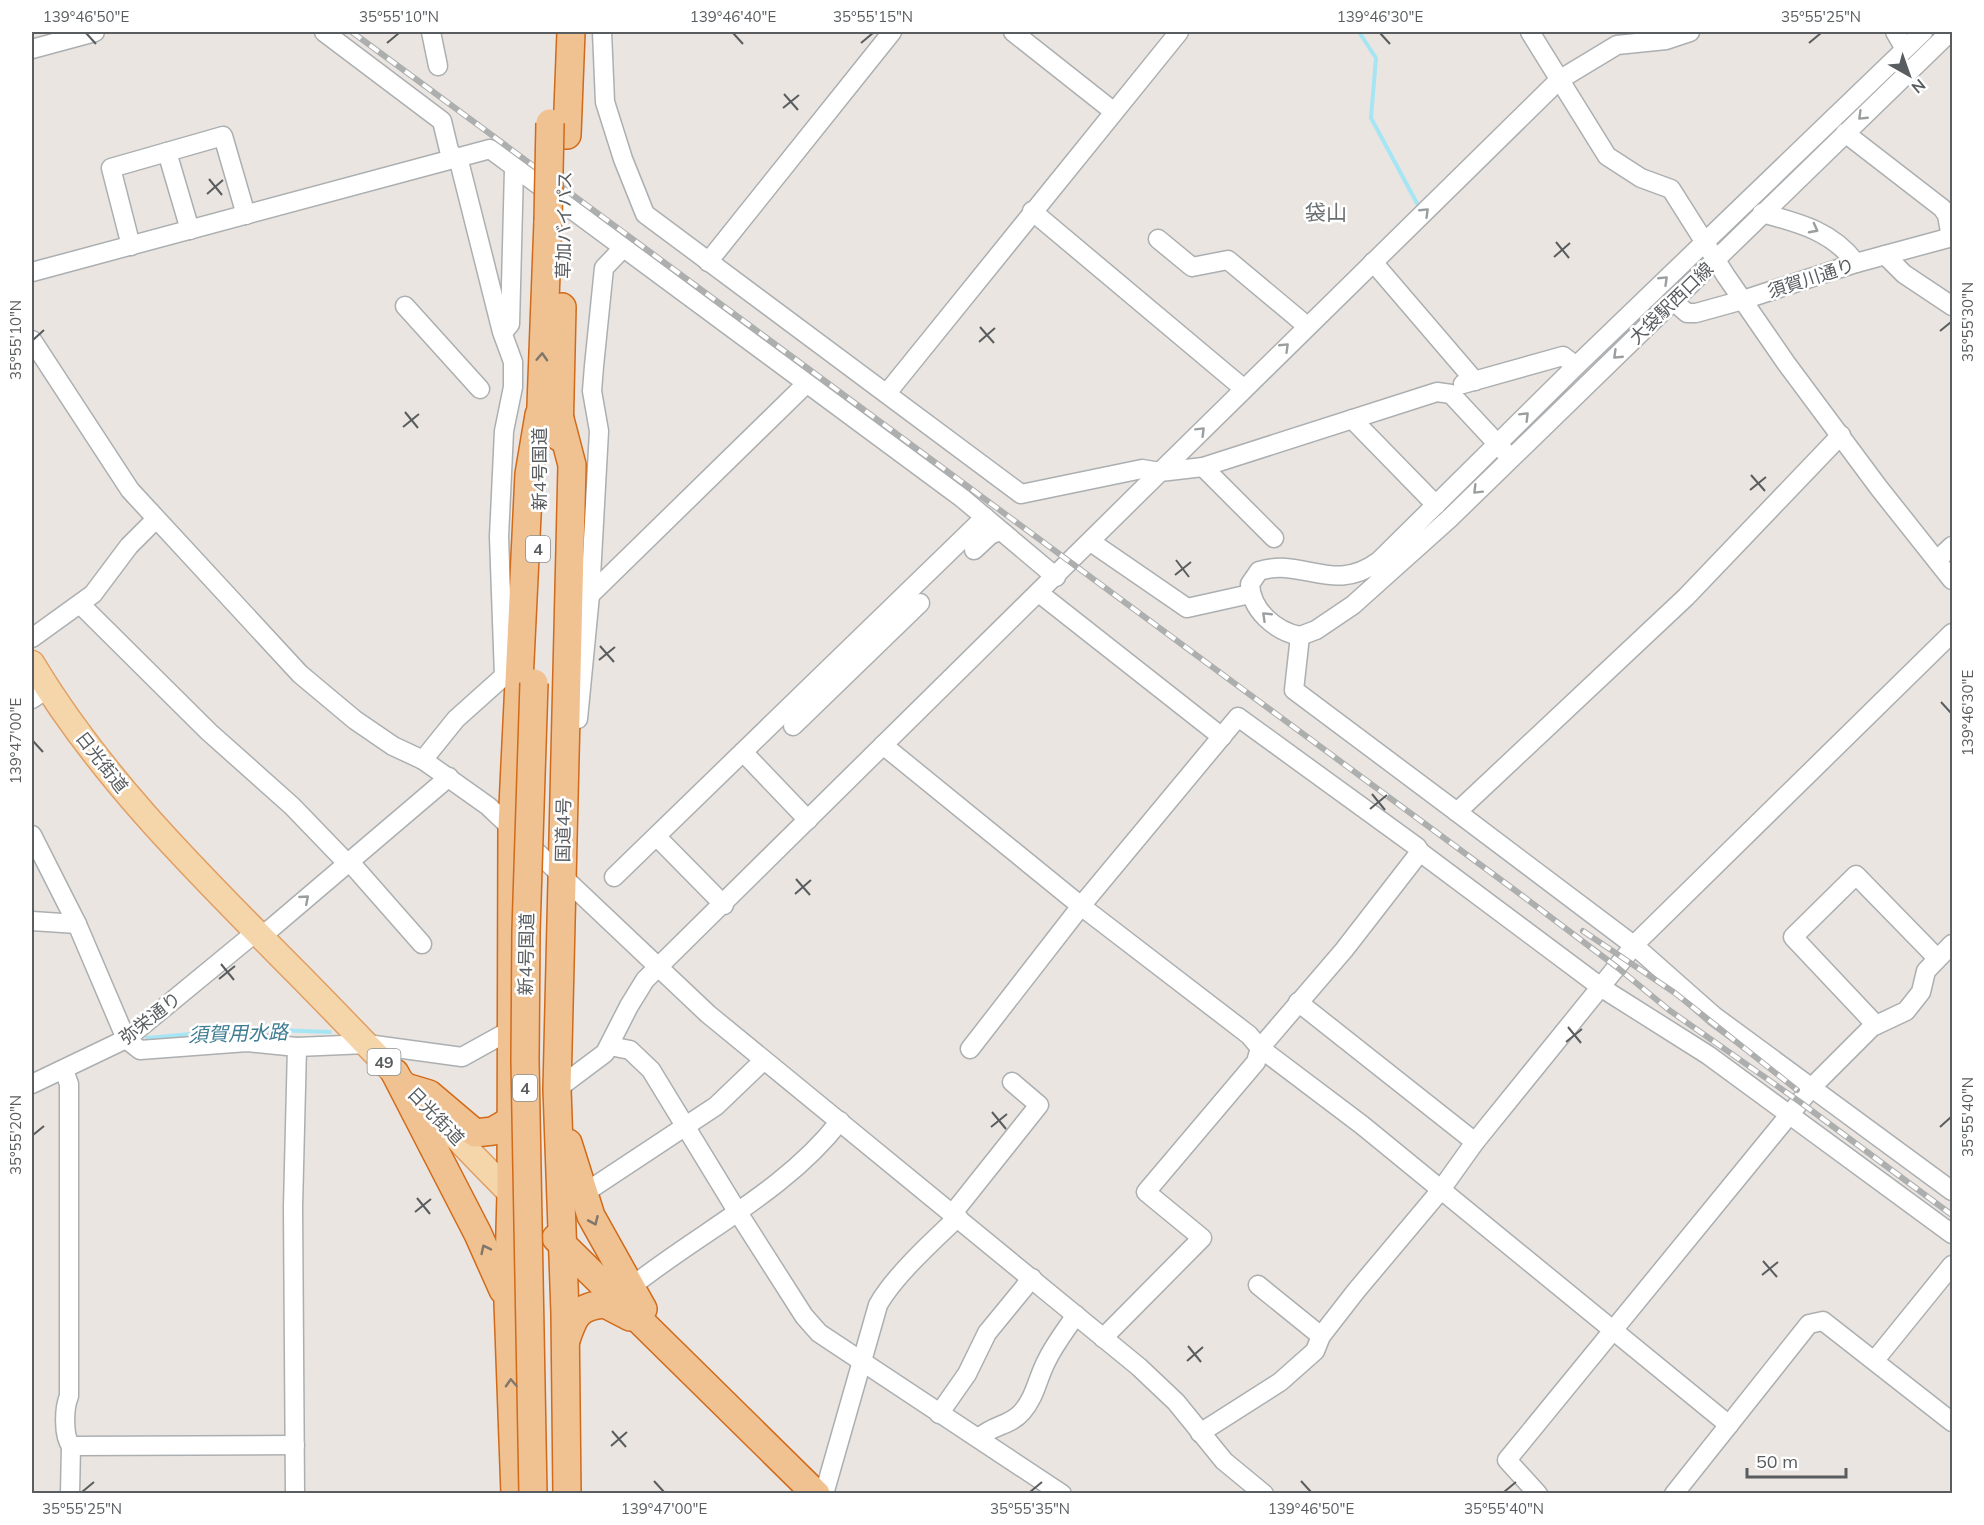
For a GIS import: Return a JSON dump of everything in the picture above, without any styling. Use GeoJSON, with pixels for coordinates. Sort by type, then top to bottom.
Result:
{"type":"FeatureCollection","features":[{"type":"Feature","properties":{"kind":"highway","name":"草加バイパス"},"geometry":{"type":"LineString","coordinates":[[550,417],[558,129],[553,32]]}},
{"type":"Feature","properties":{"kind":"highway","name":"草加バイパス"},"geometry":{"type":"LineString","coordinates":[[558,129],[571,32]]}},
{"type":"Feature","properties":{"kind":"highway","name":"新4号国道"},"geometry":{"type":"LineString","coordinates":[[533,1494],[525,1060],[542,684],[550,417]]}},
{"type":"Feature","properties":{"kind":"highway","name":"国道4号"},"geometry":{"type":"LineString","coordinates":[[550,417],[572,465],[557,1097],[566,1340],[567,1494]]}},
{"type":"Feature","properties":{"kind":"highway","name":"4"},"geometry":{"type":"LineString","coordinates":[[511,1194],[509,1031],[512,827],[529,474],[550,417]]}},
{"type":"Feature","properties":{"kind":"highway","name":"新4号国道"},"geometry":{"type":"LineString","coordinates":[[542,684],[541,988],[549,1494]]}},
{"type":"Feature","properties":{"kind":"highway"},"geometry":{"type":"LineString","coordinates":[[402,1081],[429,1094],[475,1133],[493,1131],[510,1121]]}},
{"type":"Feature","properties":{"kind":"highway"},"geometry":{"type":"LineString","coordinates":[[402,1081],[499,1277],[508,1303]]}},
{"type":"Feature","properties":{"kind":"highway","name":"4"},"geometry":{"type":"LineString","coordinates":[[557,1097],[583,1194],[603,1240],[631,1287],[651,1330]]}},
{"type":"Feature","properties":{"kind":"highway"},"geometry":{"type":"LineString","coordinates":[[511,1194],[508,1303],[515,1494]]}},
{"type":"Feature","properties":{"kind":"highway","name":"日光街道"},"geometry":{"type":"LineString","coordinates":[[511,1194],[816,1494]]}},
{"type":"Feature","properties":{"kind":"highway"},"geometry":{"type":"LineString","coordinates":[[566,1340],[573,1318],[584,1309],[597,1304],[605,1304],[651,1330]]}},
{"type":"Feature","properties":{"kind":"main road","name":"日光街道"},"geometry":{"type":"LineString","coordinates":[[32,663],[39,694],[104,765],[146,817],[511,1194]]}},
{"type":"Feature","properties":{"kind":"street"},"geometry":{"type":"LineString","coordinates":[[32,50],[95,32]]}},
{"type":"Feature","properties":{"kind":"street"},"geometry":{"type":"LineString","coordinates":[[324,32],[442,121],[449,150],[460,165],[502,332],[513,362],[513,387],[504,431],[499,537],[509,756],[516,761]]}},
{"type":"Feature","properties":{"kind":"street"},"geometry":{"type":"LineString","coordinates":[[431,32],[438,66]]}},
{"type":"Feature","properties":{"kind":"street"},"geometry":{"type":"LineString","coordinates":[[602,32],[605,102],[623,159],[645,214],[1021,494],[1142,469],[1160,472],[1203,467],[1437,392],[1450,394],[1511,457]]}},
{"type":"Feature","properties":{"kind":"street"},"geometry":{"type":"LineString","coordinates":[[708,262],[892,32]]}},
{"type":"Feature","properties":{"kind":"street"},"geometry":{"type":"LineString","coordinates":[[1013,32],[1113,111]]}},
{"type":"Feature","properties":{"kind":"street"},"geometry":{"type":"LineString","coordinates":[[887,393],[1179,32]]}},
{"type":"Feature","properties":{"kind":"street"},"geometry":{"type":"LineString","coordinates":[[1530,32],[1607,156],[1641,178],[1671,189],[1786,363],[1879,488],[1953,580]]}},
{"type":"Feature","properties":{"kind":"street"},"geometry":{"type":"LineString","coordinates":[[557,1097],[605,1053],[639,988],[658,967],[1056,577],[1243,388],[1559,80],[1617,45],[1666,40],[1690,32]]}},
{"type":"Feature","properties":{"kind":"street"},"geometry":{"type":"LineString","coordinates":[[1895,32],[1905,49]]}},
{"type":"Feature","properties":{"kind":"street","name":"大袋駅西口線"},"geometry":{"type":"LineString","coordinates":[[1384,567],[1436,505],[1498,443],[1923,32]]}},
{"type":"Feature","properties":{"kind":"street","name":"大袋駅西口線"},"geometry":{"type":"LineString","coordinates":[[1384,567],[1511,457],[1950,32]]}},
{"type":"Feature","properties":{"kind":"street"},"geometry":{"type":"LineString","coordinates":[[1845,133],[1942,208],[1949,229]]}},
{"type":"Feature","properties":{"kind":"street"},"geometry":{"type":"LineString","coordinates":[[131,246],[111,168],[223,136],[246,215]]}},
{"type":"Feature","properties":{"kind":"street"},"geometry":{"type":"LineString","coordinates":[[32,272],[490,149],[985,517],[1056,577]]}},
{"type":"Feature","properties":{"kind":"street"},"geometry":{"type":"LineString","coordinates":[[167,152],[190,230]]}},
{"type":"Feature","properties":{"kind":"street"},"geometry":{"type":"LineString","coordinates":[[502,332],[510,324],[514,169]]}},
{"type":"Feature","properties":{"kind":"street"},"geometry":{"type":"LineString","coordinates":[[1032,211],[1243,388]]}},
{"type":"Feature","properties":{"kind":"street"},"geometry":{"type":"LineString","coordinates":[[1762,213],[1808,225],[1843,245],[1856,263]]}},
{"type":"Feature","properties":{"kind":"street","name":"須賀川通り"},"geometry":{"type":"LineString","coordinates":[[1673,301],[1687,313],[1696,313],[1886,255],[1949,229]]}},
{"type":"Feature","properties":{"kind":"street"},"geometry":{"type":"LineString","coordinates":[[1158,239],[1192,267],[1228,260],[1307,326]]}},
{"type":"Feature","properties":{"kind":"street"},"geometry":{"type":"LineString","coordinates":[[564,753],[576,740],[590,595],[599,431],[592,391],[604,268],[622,248]]}},
{"type":"Feature","properties":{"kind":"street"},"geometry":{"type":"LineString","coordinates":[[1886,255],[1904,274],[1953,306]]}},
{"type":"Feature","properties":{"kind":"street"},"geometry":{"type":"LineString","coordinates":[[1373,262],[1475,381]]}},
{"type":"Feature","properties":{"kind":"street"},"geometry":{"type":"LineString","coordinates":[[405,306],[480,389]]}},
{"type":"Feature","properties":{"kind":"street"},"geometry":{"type":"LineString","coordinates":[[32,339],[115,471],[155,520],[300,674],[355,720],[393,746],[423,760],[449,777],[512,827],[658,967],[764,1060],[1032,1278],[1176,1402],[1238,1474],[1264,1494]]}},
{"type":"Feature","properties":{"kind":"street"},"geometry":{"type":"LineString","coordinates":[[1450,394],[1456,386],[1563,356],[1576,366]]}},
{"type":"Feature","properties":{"kind":"street"},"geometry":{"type":"LineString","coordinates":[[590,595],[806,384]]}},
{"type":"Feature","properties":{"kind":"street"},"geometry":{"type":"LineString","coordinates":[[1352,419],[1436,505]]}},
{"type":"Feature","properties":{"kind":"street"},"geometry":{"type":"LineString","coordinates":[[1456,812],[1686,597],[1841,435]]}},
{"type":"Feature","properties":{"kind":"street"},"geometry":{"type":"LineString","coordinates":[[1203,467],[1274,538]]}},
{"type":"Feature","properties":{"kind":"street"},"geometry":{"type":"LineString","coordinates":[[793,726],[861,648],[985,517]]}},
{"type":"Feature","properties":{"kind":"street"},"geometry":{"type":"LineString","coordinates":[[32,638],[81,605],[129,546],[155,520]]}},
{"type":"Feature","properties":{"kind":"street"},"geometry":{"type":"LineString","coordinates":[[974,550],[990,535],[1000,531]]}},
{"type":"Feature","properties":{"kind":"street"},"geometry":{"type":"LineString","coordinates":[[1091,542],[1187,608],[1250,594]]}},
{"type":"Feature","properties":{"kind":"street"},"geometry":{"type":"LineString","coordinates":[[1937,560],[1953,546]]}},
{"type":"Feature","properties":{"kind":"street"},"geometry":{"type":"LineString","coordinates":[[1384,567],[1353,605],[1316,630],[1300,636],[1278,628],[1260,611],[1250,594],[1253,577],[1265,569],[1336,578],[1384,567]]}},
{"type":"Feature","properties":{"kind":"street"},"geometry":{"type":"LineString","coordinates":[[1336,578],[1353,605]]}},
{"type":"Feature","properties":{"kind":"street"},"geometry":{"type":"LineString","coordinates":[[1039,593],[1222,737]]}},
{"type":"Feature","properties":{"kind":"street"},"geometry":{"type":"LineString","coordinates":[[614,877],[743,752],[861,648],[920,603]]}},
{"type":"Feature","properties":{"kind":"street"},"geometry":{"type":"LineString","coordinates":[[81,605],[209,732],[292,806],[348,862],[422,944]]}},
{"type":"Feature","properties":{"kind":"street"},"geometry":{"type":"LineString","coordinates":[[1200,1432],[1280,1382],[1315,1351],[1321,1336],[1440,1191],[1475,1142],[1636,947],[1637,942],[1953,633]]}},
{"type":"Feature","properties":{"kind":"street"},"geometry":{"type":"LineString","coordinates":[[1300,636],[1294,690],[1636,947],[1714,1016],[1953,1191]]}},
{"type":"Feature","properties":{"kind":"street"},"geometry":{"type":"LineString","coordinates":[[423,760],[456,719],[504,676]]}},
{"type":"Feature","properties":{"kind":"street"},"geometry":{"type":"LineString","coordinates":[[973,1045],[1081,906],[1238,717],[1418,847],[1420,852],[1602,988],[1708,1055],[1953,1234]]}},
{"type":"Feature","properties":{"kind":"street"},"geometry":{"type":"LineString","coordinates":[[883,745],[1081,906],[1249,1035],[1260,1048],[1362,1125],[1440,1191],[1730,1425]]}},
{"type":"Feature","properties":{"kind":"street"},"geometry":{"type":"LineString","coordinates":[[743,752],[808,820]]}},
{"type":"Feature","properties":{"kind":"street","name":"弥栄通り"},"geometry":{"type":"LineString","coordinates":[[32,1084],[126,1039],[348,862],[449,777]]}},
{"type":"Feature","properties":{"kind":"street"},"geometry":{"type":"LineString","coordinates":[[32,835],[76,924],[126,1039],[140,1050],[247,1042],[297,1047],[367,1044],[462,1057],[509,1031]]}},
{"type":"Feature","properties":{"kind":"street"},"geometry":{"type":"LineString","coordinates":[[657,837],[724,904]]}},
{"type":"Feature","properties":{"kind":"street"},"geometry":{"type":"LineString","coordinates":[[1103,1338],[1202,1238],[1146,1192],[1256,1062],[1260,1048],[1344,950],[1420,852]]}},
{"type":"Feature","properties":{"kind":"street"},"geometry":{"type":"LineString","coordinates":[[1876,1025],[1793,937],[1856,875],[1937,958]]}},
{"type":"Feature","properties":{"kind":"street"},"geometry":{"type":"LineString","coordinates":[[32,921],[76,924]]}},
{"type":"Feature","properties":{"kind":"street"},"geometry":{"type":"LineString","coordinates":[[1538,1494],[1508,1460],[1812,1087],[1876,1025],[1906,1011],[1921,992],[1926,971],[1953,944]]}},
{"type":"Feature","properties":{"kind":"street"},"geometry":{"type":"LineString","coordinates":[[1298,1002],[1475,1142]]}},
{"type":"Feature","properties":{"kind":"street"},"geometry":{"type":"LineString","coordinates":[[610,1046],[624,1048],[643,1060],[657,1077],[737,1211],[804,1316],[827,1340],[979,1438],[1056,1492]]}},
{"type":"Feature","properties":{"kind":"street"},"geometry":{"type":"LineString","coordinates":[[295,1494],[293,1207],[297,1047]]}},
{"type":"Feature","properties":{"kind":"street"},"geometry":{"type":"LineString","coordinates":[[583,1194],[729,1095],[764,1060]]}},
{"type":"Feature","properties":{"kind":"street"},"geometry":{"type":"LineString","coordinates":[[63,1070],[69,1084],[69,1396],[66,1403],[66,1441],[71,1446],[296,1445]]}},
{"type":"Feature","properties":{"kind":"street"},"geometry":{"type":"LineString","coordinates":[[824,1494],[878,1305],[883,1295],[956,1215],[1039,1105],[1012,1082]]}},
{"type":"Feature","properties":{"kind":"street"},"geometry":{"type":"LineString","coordinates":[[631,1287],[794,1169],[827,1138],[840,1120]]}},
{"type":"Feature","properties":{"kind":"street"},"geometry":{"type":"LineString","coordinates":[[1875,1360],[1953,1265]]}},
{"type":"Feature","properties":{"kind":"street"},"geometry":{"type":"LineString","coordinates":[[939,1414],[967,1374],[987,1333],[1032,1278]]}},
{"type":"Feature","properties":{"kind":"street"},"geometry":{"type":"LineString","coordinates":[[1258,1285],[1321,1336]]}},
{"type":"Feature","properties":{"kind":"street"},"geometry":{"type":"LineString","coordinates":[[979,1438],[988,1429],[1014,1420],[1023,1411],[1034,1396],[1056,1342],[1076,1315]]}},
{"type":"Feature","properties":{"kind":"street"},"geometry":{"type":"LineString","coordinates":[[1674,1494],[1809,1324],[1823,1321],[1949,1413]]}},
{"type":"Feature","properties":{"kind":"street"},"geometry":{"type":"LineString","coordinates":[[513,1441],[566,1441]]}},
{"type":"Feature","properties":{"kind":"street"},"geometry":{"type":"LineString","coordinates":[[70,1494],[71,1446]]}},
{"type":"Feature","properties":{"kind":"waterway"},"geometry":{"type":"LineString","coordinates":[[1359,32],[1376,58],[1371,118],[1419,207]]}},
{"type":"Feature","properties":{"kind":"waterway","name":"須賀用水路"},"geometry":{"type":"LineString","coordinates":[[147,1038],[246,1029],[330,1032]]}},
{"type":"Feature","properties":{"kind":"railway"},"geometry":{"type":"LineString","coordinates":[[352,32],[1516,891],[1618,968],[1669,1010],[1800,1102],[1952,1215]]}},
{"type":"Feature","properties":{"kind":"railway"},"geometry":{"type":"LineString","coordinates":[[1583,931],[1675,993],[1797,1090]]}},
{"type":"Feature","properties":{"kind":"district","name":"袋山"},"geometry":{"type":"Point","coordinates":[1326,212]}}]}
